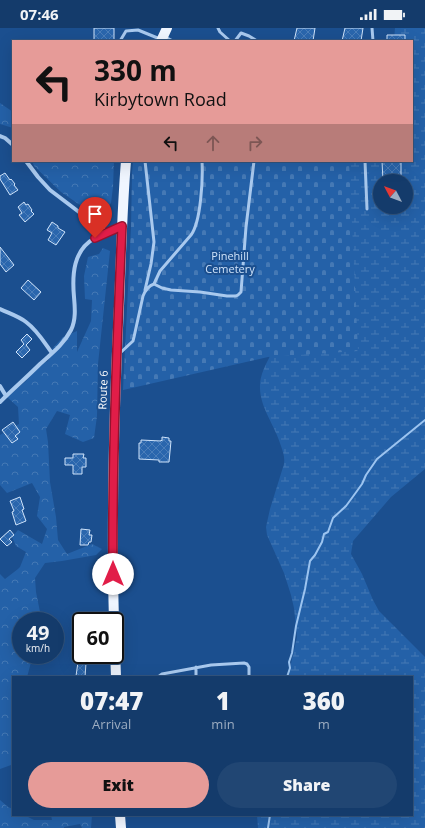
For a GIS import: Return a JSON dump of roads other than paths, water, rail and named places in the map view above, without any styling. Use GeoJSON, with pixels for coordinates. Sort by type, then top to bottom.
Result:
{"type":"FeatureCollection","features":[{"type":"Feature","properties":{"kind":"main road","name":"Route 6"},"geometry":{"type":"LineString","coordinates":[[114,612],[113,466],[116,357],[126,162]]}},
{"type":"Feature","properties":{"kind":"main road"},"geometry":{"type":"LineString","coordinates":[[116,664],[116,676]]}},
{"type":"Feature","properties":{"kind":"main road"},"geometry":{"type":"LineString","coordinates":[[120,816],[121,828]]}},
{"type":"Feature","properties":{"kind":"street"},"geometry":{"type":"LineString","coordinates":[[0,136],[12,144]]}},
{"type":"Feature","properties":{"kind":"street"},"geometry":{"type":"LineString","coordinates":[[27,162],[50,190],[78,212],[102,228],[106,233]]}},
{"type":"Feature","properties":{"kind":"street"},"geometry":{"type":"LineString","coordinates":[[0,402],[52,354],[70,332],[73,324],[75,308],[73,275],[76,259],[80,252],[95,238],[122,226]]}},
{"type":"Feature","properties":{"kind":"street"},"geometry":{"type":"LineString","coordinates":[[0,309],[32,326],[52,354]]}},
{"type":"Feature","properties":{"kind":"street"},"geometry":{"type":"LineString","coordinates":[[0,386],[6,396]]}},
{"type":"Feature","properties":{"kind":"lane"},"geometry":{"type":"LineString","coordinates":[[218,28],[220,32],[229,40]]}},
{"type":"Feature","properties":{"kind":"lane"},"geometry":{"type":"LineString","coordinates":[[372,28],[372,40]]}},
{"type":"Feature","properties":{"kind":"lane"},"geometry":{"type":"LineString","coordinates":[[121,40],[126,31],[138,30],[163,36]]}},
{"type":"Feature","properties":{"kind":"lane"},"geometry":{"type":"LineString","coordinates":[[236,40],[241,33],[255,40]]}},
{"type":"Feature","properties":{"kind":"lane"},"geometry":{"type":"LineString","coordinates":[[116,357],[133,341],[151,264],[154,242],[145,162]]}},
{"type":"Feature","properties":{"kind":"lane"},"geometry":{"type":"LineString","coordinates":[[145,292],[151,285],[154,284],[160,272],[191,235],[195,228],[202,190],[202,162]]}},
{"type":"Feature","properties":{"kind":"lane"},"geometry":{"type":"LineString","coordinates":[[154,284],[171,290],[200,292],[216,295],[236,296],[240,294],[254,162]]}},
{"type":"Feature","properties":{"kind":"lane"},"geometry":{"type":"LineString","coordinates":[[366,162],[367,209]]}},
{"type":"Feature","properties":{"kind":"lane"},"geometry":{"type":"LineString","coordinates":[[159,676],[162,674],[196,667],[244,664],[247,664],[249,667],[249,676]]}},
{"type":"Feature","properties":{"kind":"lane"},"geometry":{"type":"LineString","coordinates":[[196,667],[196,676]]}},
{"type":"Feature","properties":{"kind":"waterway"},"geometry":{"type":"LineString","coordinates":[[287,676],[310,561],[322,542],[324,534],[328,532],[333,518],[346,506],[362,484],[366,475],[377,459],[425,420]]}},
{"type":"Feature","properties":{"kind":"waterway"},"geometry":{"type":"LineString","coordinates":[[268,828],[270,816]]}},
{"type":"Feature","properties":{"kind":"park label","name":"Pinehill Cemetery"},"geometry":{"type":"Point","coordinates":[230,262]}}]}
